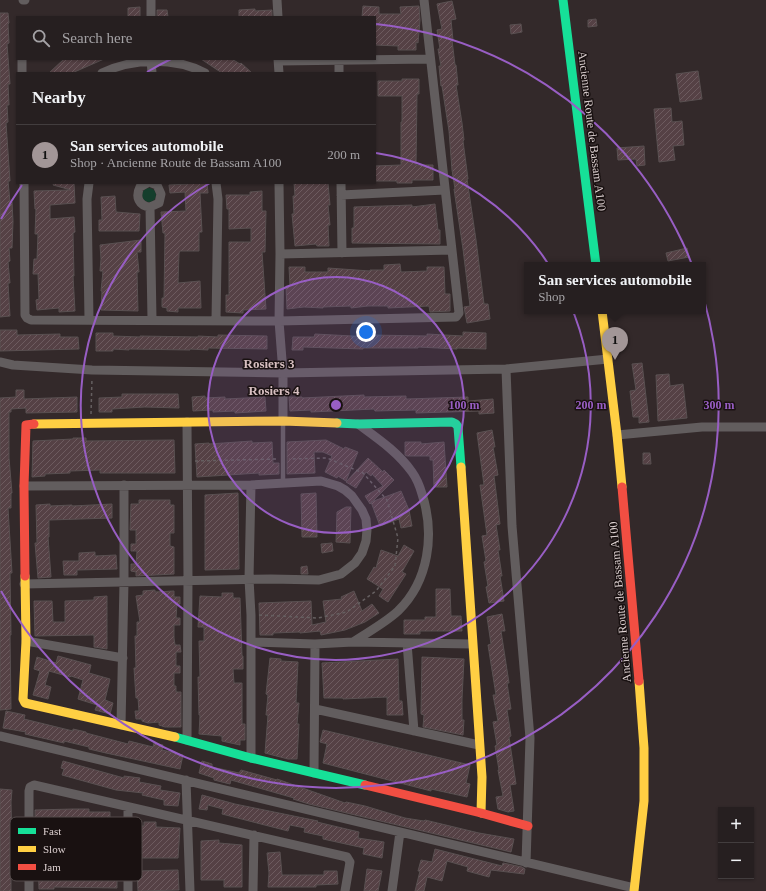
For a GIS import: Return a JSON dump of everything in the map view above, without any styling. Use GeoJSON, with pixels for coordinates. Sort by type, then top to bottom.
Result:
{"type":"FeatureCollection","features":[{"type":"Feature","properties":{"kind":"street"},"geometry":{"type":"LineString","coordinates":[[151,0],[151,16]]}},
{"type":"Feature","properties":{"kind":"street"},"geometry":{"type":"LineString","coordinates":[[277,0],[278,16]]}},
{"type":"Feature","properties":{"kind":"street"},"geometry":{"type":"LineString","coordinates":[[24,184],[25,315],[31,320],[279,320],[456,317],[460,313],[424,0]]}},
{"type":"Feature","properties":{"kind":"street","name":"Ancienne Route de Bassam A100"},"geometry":{"type":"LineString","coordinates":[[563,0],[596,262]]}},
{"type":"Feature","properties":{"kind":"street"},"geometry":{"type":"LineString","coordinates":[[376,59],[430,59]]}},
{"type":"Feature","properties":{"kind":"street"},"geometry":{"type":"LineString","coordinates":[[22,60],[22,72]]}},
{"type":"Feature","properties":{"kind":"street"},"geometry":{"type":"LineString","coordinates":[[105,72],[151,60],[178,64],[203,72]]}},
{"type":"Feature","properties":{"kind":"street"},"geometry":{"type":"LineString","coordinates":[[151,60],[152,72]]}},
{"type":"Feature","properties":{"kind":"street"},"geometry":{"type":"LineString","coordinates":[[278,60],[279,72]]}},
{"type":"Feature","properties":{"kind":"street"},"geometry":{"type":"LineString","coordinates":[[339,60],[340,72]]}},
{"type":"Feature","properties":{"kind":"street"},"geometry":{"type":"LineString","coordinates":[[89,184],[87,199],[89,319]]}},
{"type":"Feature","properties":{"kind":"street"},"geometry":{"type":"LineString","coordinates":[[145,184],[140,187],[138,191],[138,201],[150,207],[159,203],[162,194],[157,185],[154,184]]}},
{"type":"Feature","properties":{"kind":"street"},"geometry":{"type":"LineString","coordinates":[[216,184],[218,199],[216,320]]}},
{"type":"Feature","properties":{"kind":"street"},"geometry":{"type":"LineString","coordinates":[[279,184],[279,320],[283,373],[283,421]]}},
{"type":"Feature","properties":{"kind":"street"},"geometry":{"type":"LineString","coordinates":[[341,184],[342,253]]}},
{"type":"Feature","properties":{"kind":"street"},"geometry":{"type":"LineString","coordinates":[[341,195],[445,190]]}},
{"type":"Feature","properties":{"kind":"street"},"geometry":{"type":"LineString","coordinates":[[150,207],[152,319]]}},
{"type":"Feature","properties":{"kind":"street"},"geometry":{"type":"LineString","coordinates":[[280,254],[452,250]]}},
{"type":"Feature","properties":{"kind":"street","name":"Ancienne Route de Bassam A100"},"geometry":{"type":"LineString","coordinates":[[602,314],[617,435],[644,748],[644,801],[634,889]]}},
{"type":"Feature","properties":{"kind":"street"},"geometry":{"type":"LineString","coordinates":[[0,362],[13,365],[92,370],[283,373],[506,369],[608,359]]}},
{"type":"Feature","properties":{"kind":"street"},"geometry":{"type":"LineString","coordinates":[[506,369],[512,526],[530,738],[526,863]]}},
{"type":"Feature","properties":{"kind":"street"},"geometry":{"type":"LineString","coordinates":[[481,813],[482,777],[458,427],[456,424],[452,422],[358,424],[283,421],[26,425],[24,486],[24,584],[26,641],[23,699],[25,703],[187,740],[251,758],[481,813],[528,826]]}},
{"type":"Feature","properties":{"kind":"street"},"geometry":{"type":"LineString","coordinates":[[187,422],[187,740]]}},
{"type":"Feature","properties":{"kind":"street"},"geometry":{"type":"LineString","coordinates":[[353,642],[388,619],[406,603],[421,577],[427,559],[429,532],[425,504],[420,488],[413,474],[393,451],[358,424]]}},
{"type":"Feature","properties":{"kind":"street"},"geometry":{"type":"LineString","coordinates":[[617,435],[702,427],[766,427]]}},
{"type":"Feature","properties":{"kind":"street"},"geometry":{"type":"LineString","coordinates":[[24,486],[251,484],[321,481],[338,486],[345,490],[358,503],[366,519],[367,530],[366,541],[362,553],[355,563],[341,574],[327,579],[188,580],[24,584]]}},
{"type":"Feature","properties":{"kind":"street"},"geometry":{"type":"LineString","coordinates":[[251,484],[249,580],[251,615],[251,758]]}},
{"type":"Feature","properties":{"kind":"street"},"geometry":{"type":"LineString","coordinates":[[121,725],[124,582],[124,485]]}},
{"type":"Feature","properties":{"kind":"street"},"geometry":{"type":"LineString","coordinates":[[26,641],[123,658]]}},
{"type":"Feature","properties":{"kind":"street"},"geometry":{"type":"LineString","coordinates":[[251,642],[315,644],[353,642],[472,644]]}},
{"type":"Feature","properties":{"kind":"street"},"geometry":{"type":"LineString","coordinates":[[407,643],[414,731]]}},
{"type":"Feature","properties":{"kind":"street"},"geometry":{"type":"LineString","coordinates":[[314,773],[315,644]]}},
{"type":"Feature","properties":{"kind":"street"},"geometry":{"type":"LineString","coordinates":[[315,709],[479,745]]}},
{"type":"Feature","properties":{"kind":"street"},"geometry":{"type":"LineString","coordinates":[[0,736],[634,889]]}},
{"type":"Feature","properties":{"kind":"street"},"geometry":{"type":"LineString","coordinates":[[186,780],[190,891]]}},
{"type":"Feature","properties":{"kind":"street"},"geometry":{"type":"LineString","coordinates":[[29,817],[29,791],[30,787],[32,786],[254,835],[347,857],[350,862],[346,891]]}},
{"type":"Feature","properties":{"kind":"street"},"geometry":{"type":"LineString","coordinates":[[128,807],[128,817]]}},
{"type":"Feature","properties":{"kind":"street"},"geometry":{"type":"LineString","coordinates":[[392,891],[400,832]]}},
{"type":"Feature","properties":{"kind":"street"},"geometry":{"type":"LineString","coordinates":[[253,891],[254,835]]}},
{"type":"Feature","properties":{"kind":"lane"},"geometry":{"type":"LineString","coordinates":[[283,421],[283,483]]}},
{"type":"Feature","properties":{"kind":"path"},"geometry":{"type":"LineString","coordinates":[[91,424],[92,370]]}},
{"type":"Feature","properties":{"kind":"path"},"geometry":{"type":"LineString","coordinates":[[187,461],[327,458],[363,473],[388,500],[398,538],[395,566],[376,591],[347,612],[318,618],[251,615]]}},
{"type":"Feature","properties":{"kind":"green space"},"geometry":{"type":"Polygon","coordinates":[[[149,188],[154,190],[156,195],[154,200],[149,202],[144,200],[142,195],[144,190],[149,188]]]}},
{"type":"Feature","properties":{"kind":"building"},"geometry":{"type":"Polygon","coordinates":[[[452,1],[456,19],[451,20],[452,40],[456,65],[458,85],[456,85],[464,140],[467,179],[484,304],[488,304],[490,319],[467,323],[464,307],[470,306],[454,189],[449,131],[441,86],[439,66],[441,66],[438,49],[440,49],[437,30],[442,29],[437,4],[452,1]]]}},
{"type":"Feature","properties":{"kind":"building"},"geometry":{"type":"Polygon","coordinates":[[[363,6],[379,7],[379,14],[401,14],[400,7],[419,6],[420,20],[416,50],[398,50],[398,46],[376,45],[376,16],[362,16],[363,6]]]}},
{"type":"Feature","properties":{"kind":"building"},"geometry":{"type":"Polygon","coordinates":[[[140,7],[140,16],[128,16],[128,8],[140,7]]]}},
{"type":"Feature","properties":{"kind":"building"},"geometry":{"type":"Polygon","coordinates":[[[157,10],[167,10],[168,16],[157,16],[157,10]]]}},
{"type":"Feature","properties":{"kind":"building"},"geometry":{"type":"Polygon","coordinates":[[[239,10],[272,10],[272,16],[239,16],[239,10]]]}},
{"type":"Feature","properties":{"kind":"building"},"geometry":{"type":"Polygon","coordinates":[[[0,13],[8,13],[9,23],[9,43],[7,44],[10,84],[8,84],[9,105],[7,105],[8,122],[6,123],[10,181],[8,181],[10,202],[12,202],[13,221],[12,248],[9,248],[10,261],[8,262],[10,283],[8,283],[10,316],[0,317],[0,13]]]}},
{"type":"Feature","properties":{"kind":"building"},"geometry":{"type":"Polygon","coordinates":[[[596,19],[597,26],[588,27],[588,20],[596,19]]]}},
{"type":"Feature","properties":{"kind":"building"},"geometry":{"type":"Polygon","coordinates":[[[521,24],[522,32],[511,34],[510,25],[521,24]]]}},
{"type":"Feature","properties":{"kind":"building"},"geometry":{"type":"Polygon","coordinates":[[[63,60],[102,60],[74,72],[50,72],[63,60]]]}},
{"type":"Feature","properties":{"kind":"building"},"geometry":{"type":"Polygon","coordinates":[[[202,60],[234,60],[240,64],[241,63],[251,72],[220,72],[202,60]]]}},
{"type":"Feature","properties":{"kind":"building"},"geometry":{"type":"Polygon","coordinates":[[[698,71],[702,99],[680,102],[676,74],[698,71]]]}},
{"type":"Feature","properties":{"kind":"building"},"geometry":{"type":"Polygon","coordinates":[[[402,79],[419,79],[419,94],[417,94],[416,165],[433,165],[433,180],[412,180],[412,183],[376,181],[376,166],[401,165],[402,122],[402,96],[378,96],[378,81],[402,81],[402,79]]]}},
{"type":"Feature","properties":{"kind":"building"},"geometry":{"type":"Polygon","coordinates":[[[671,108],[672,122],[682,121],[684,145],[673,146],[675,160],[659,162],[654,109],[671,108]]]}},
{"type":"Feature","properties":{"kind":"building"},"geometry":{"type":"Polygon","coordinates":[[[644,146],[645,165],[637,166],[636,159],[618,160],[617,148],[644,146]]]}},
{"type":"Feature","properties":{"kind":"building"},"geometry":{"type":"Polygon","coordinates":[[[74,184],[75,203],[50,205],[50,219],[74,217],[75,232],[73,233],[73,276],[75,311],[59,312],[59,308],[37,310],[36,300],[39,299],[38,274],[33,274],[34,259],[37,259],[38,234],[35,234],[36,209],[34,191],[71,190],[53,185],[74,184]]]}},
{"type":"Feature","properties":{"kind":"building"},"geometry":{"type":"Polygon","coordinates":[[[207,184],[208,193],[200,193],[202,232],[199,232],[199,251],[180,251],[179,253],[178,283],[200,281],[201,308],[178,308],[178,312],[167,311],[167,308],[162,307],[162,298],[164,298],[165,233],[163,233],[161,212],[186,211],[185,192],[170,193],[169,185],[207,184]]]}},
{"type":"Feature","properties":{"kind":"building"},"geometry":{"type":"Polygon","coordinates":[[[294,184],[328,184],[330,205],[328,205],[330,225],[328,225],[329,246],[317,246],[316,244],[295,246],[292,214],[294,214],[293,196],[295,196],[294,184]]]}},
{"type":"Feature","properties":{"kind":"building"},"geometry":{"type":"Polygon","coordinates":[[[262,191],[262,211],[266,211],[265,252],[262,252],[266,309],[243,310],[243,313],[226,312],[226,295],[229,295],[229,242],[251,242],[251,228],[229,229],[229,209],[227,209],[226,195],[250,195],[250,192],[262,191]]]}},
{"type":"Feature","properties":{"kind":"building"},"geometry":{"type":"Polygon","coordinates":[[[115,196],[116,212],[140,214],[139,231],[99,231],[99,220],[102,220],[101,197],[115,196]]]}},
{"type":"Feature","properties":{"kind":"building"},"geometry":{"type":"Polygon","coordinates":[[[435,204],[438,230],[440,230],[440,244],[352,243],[354,207],[412,205],[412,207],[435,204]]]}},
{"type":"Feature","properties":{"kind":"building"},"geometry":{"type":"Polygon","coordinates":[[[141,240],[141,252],[137,252],[139,272],[137,272],[138,311],[101,310],[103,271],[100,271],[100,245],[141,240]]]}},
{"type":"Feature","properties":{"kind":"building"},"geometry":{"type":"Polygon","coordinates":[[[687,248],[689,257],[668,261],[666,253],[687,248]]]}},
{"type":"Feature","properties":{"kind":"building"},"geometry":{"type":"Polygon","coordinates":[[[400,264],[401,272],[427,271],[427,267],[444,267],[445,294],[450,294],[450,311],[430,312],[429,306],[388,308],[388,306],[368,306],[351,308],[351,306],[323,308],[304,307],[287,309],[286,286],[290,286],[289,267],[305,267],[305,272],[328,272],[328,268],[370,271],[384,270],[384,265],[400,264]]]}},
{"type":"Feature","properties":{"kind":"building"},"geometry":{"type":"Polygon","coordinates":[[[0,330],[17,330],[17,335],[60,334],[60,337],[78,337],[79,349],[0,351],[0,330]]]}},
{"type":"Feature","properties":{"kind":"building"},"geometry":{"type":"Polygon","coordinates":[[[463,332],[486,333],[486,349],[418,347],[363,349],[303,347],[303,350],[292,350],[293,337],[314,337],[315,334],[371,337],[371,335],[427,336],[427,334],[463,336],[463,332]]]}},
{"type":"Feature","properties":{"kind":"building"},"geometry":{"type":"Polygon","coordinates":[[[96,333],[113,333],[113,336],[140,337],[218,337],[218,335],[267,336],[267,349],[113,349],[113,351],[96,351],[96,333]]]}},
{"type":"Feature","properties":{"kind":"building"},"geometry":{"type":"Polygon","coordinates":[[[642,363],[649,422],[639,423],[639,417],[633,417],[630,391],[636,390],[632,364],[642,363]]]}},
{"type":"Feature","properties":{"kind":"building"},"geometry":{"type":"Polygon","coordinates":[[[669,374],[670,386],[683,384],[687,418],[658,421],[656,375],[669,374]]]}},
{"type":"Feature","properties":{"kind":"building"},"geometry":{"type":"Polygon","coordinates":[[[16,390],[24,390],[24,399],[77,397],[77,412],[26,413],[26,408],[11,409],[11,412],[9,412],[9,458],[12,493],[11,508],[8,508],[12,573],[10,573],[11,709],[0,710],[0,398],[16,397],[16,390]]]}},
{"type":"Feature","properties":{"kind":"building"},"geometry":{"type":"Polygon","coordinates":[[[122,394],[178,394],[179,408],[145,407],[112,409],[112,412],[99,412],[99,398],[122,397],[122,394]]]}},
{"type":"Feature","properties":{"kind":"building"},"geometry":{"type":"Polygon","coordinates":[[[364,395],[364,397],[406,396],[406,399],[468,397],[468,401],[493,399],[494,413],[479,414],[479,411],[416,413],[416,410],[375,411],[374,409],[311,412],[311,410],[290,411],[289,397],[302,398],[364,395]]]}},
{"type":"Feature","properties":{"kind":"building"},"geometry":{"type":"Polygon","coordinates":[[[205,396],[205,398],[225,397],[225,399],[265,397],[266,411],[235,413],[235,411],[193,411],[192,397],[205,396]]]}},
{"type":"Feature","properties":{"kind":"building"},"geometry":{"type":"Polygon","coordinates":[[[492,430],[495,447],[493,447],[498,475],[494,476],[500,524],[496,525],[500,550],[498,550],[502,576],[500,576],[504,601],[489,603],[484,562],[486,561],[482,536],[487,535],[480,485],[484,485],[477,433],[492,430]]]}},
{"type":"Feature","properties":{"kind":"building"},"geometry":{"type":"Polygon","coordinates":[[[86,438],[86,441],[174,440],[175,473],[100,473],[100,470],[70,471],[70,473],[45,474],[45,476],[32,477],[33,441],[86,438]]]}},
{"type":"Feature","properties":{"kind":"building"},"geometry":{"type":"Polygon","coordinates":[[[326,440],[344,449],[345,447],[358,452],[346,481],[338,476],[337,478],[325,472],[332,456],[323,452],[314,452],[315,473],[287,474],[287,442],[326,440]]]}},
{"type":"Feature","properties":{"kind":"building"},"geometry":{"type":"Polygon","coordinates":[[[252,441],[252,443],[272,442],[273,463],[279,463],[279,474],[259,475],[259,473],[197,477],[195,444],[252,441]]]}},
{"type":"Feature","properties":{"kind":"building"},"geometry":{"type":"Polygon","coordinates":[[[405,442],[421,442],[421,444],[444,442],[447,487],[434,487],[433,460],[430,460],[430,456],[405,455],[405,442]]]}},
{"type":"Feature","properties":{"kind":"building"},"geometry":{"type":"Polygon","coordinates":[[[643,453],[650,453],[651,464],[643,464],[643,453]]]}},
{"type":"Feature","properties":{"kind":"building"},"geometry":{"type":"Polygon","coordinates":[[[368,458],[394,480],[370,504],[365,496],[383,486],[372,474],[371,476],[366,472],[356,488],[346,482],[368,458]]]}},
{"type":"Feature","properties":{"kind":"building"},"geometry":{"type":"Polygon","coordinates":[[[401,491],[409,510],[412,526],[401,528],[399,519],[380,526],[371,502],[401,491]]]}},
{"type":"Feature","properties":{"kind":"building"},"geometry":{"type":"Polygon","coordinates":[[[238,493],[239,569],[205,570],[205,495],[238,493]]]}},
{"type":"Feature","properties":{"kind":"building"},"geometry":{"type":"Polygon","coordinates":[[[316,493],[317,537],[302,537],[301,494],[316,493]]]}},
{"type":"Feature","properties":{"kind":"building"},"geometry":{"type":"Polygon","coordinates":[[[139,500],[170,500],[170,505],[174,505],[174,533],[170,533],[170,546],[174,547],[174,574],[136,576],[136,572],[131,571],[131,564],[136,564],[137,551],[131,551],[131,544],[136,544],[136,530],[130,530],[131,504],[139,504],[139,500]]]}},
{"type":"Feature","properties":{"kind":"building"},"geometry":{"type":"Polygon","coordinates":[[[50,504],[50,506],[72,506],[112,504],[112,518],[49,520],[48,537],[51,577],[38,578],[35,543],[37,543],[36,505],[50,504]]]}},
{"type":"Feature","properties":{"kind":"building"},"geometry":{"type":"Polygon","coordinates":[[[346,507],[351,507],[350,543],[336,542],[337,512],[346,507]]]}},
{"type":"Feature","properties":{"kind":"building"},"geometry":{"type":"Polygon","coordinates":[[[332,543],[333,551],[322,553],[321,544],[332,543]]]}},
{"type":"Feature","properties":{"kind":"building"},"geometry":{"type":"Polygon","coordinates":[[[404,545],[414,551],[402,572],[406,574],[388,602],[379,596],[383,589],[367,579],[374,567],[376,568],[381,550],[398,556],[404,545]]]}},
{"type":"Feature","properties":{"kind":"building"},"geometry":{"type":"Polygon","coordinates":[[[95,552],[95,556],[116,555],[117,569],[77,570],[77,575],[64,575],[63,561],[79,561],[79,553],[95,552]]]}},
{"type":"Feature","properties":{"kind":"building"},"geometry":{"type":"Polygon","coordinates":[[[307,566],[308,574],[301,574],[301,567],[307,566]]]}},
{"type":"Feature","properties":{"kind":"building"},"geometry":{"type":"Polygon","coordinates":[[[436,589],[450,589],[451,616],[461,616],[462,631],[420,631],[420,634],[404,634],[404,620],[425,620],[425,617],[436,617],[436,589]]]}},
{"type":"Feature","properties":{"kind":"building"},"geometry":{"type":"Polygon","coordinates":[[[155,590],[155,592],[174,591],[174,597],[180,597],[180,604],[177,604],[176,618],[180,618],[180,625],[174,625],[174,638],[175,645],[180,645],[181,652],[176,652],[176,666],[180,666],[180,673],[174,673],[174,686],[176,686],[176,692],[181,692],[181,727],[165,727],[159,725],[159,722],[148,723],[142,721],[142,719],[136,719],[135,711],[139,711],[138,698],[136,698],[134,668],[136,668],[135,636],[137,636],[137,622],[140,622],[136,596],[143,595],[143,591],[155,590]]]}},
{"type":"Feature","properties":{"kind":"building"},"geometry":{"type":"Polygon","coordinates":[[[354,591],[362,611],[372,604],[379,613],[365,622],[345,630],[321,635],[320,631],[260,635],[259,603],[311,601],[312,625],[326,622],[323,601],[342,599],[341,597],[354,591]]]}},
{"type":"Feature","properties":{"kind":"building"},"geometry":{"type":"Polygon","coordinates":[[[222,593],[233,593],[233,598],[240,598],[243,669],[233,669],[234,683],[242,683],[242,724],[245,724],[245,740],[240,740],[240,745],[222,741],[222,736],[199,734],[199,641],[204,641],[204,627],[198,627],[200,596],[222,597],[222,593]]]}},
{"type":"Feature","properties":{"kind":"building"},"geometry":{"type":"Polygon","coordinates":[[[107,596],[107,649],[94,647],[94,635],[35,636],[34,601],[52,601],[53,622],[65,622],[65,601],[94,600],[94,597],[107,596]]]}},
{"type":"Feature","properties":{"kind":"building"},"geometry":{"type":"Polygon","coordinates":[[[502,614],[505,631],[501,631],[509,683],[507,683],[511,709],[507,710],[511,736],[509,737],[516,784],[510,785],[514,811],[508,812],[498,809],[496,797],[503,796],[495,746],[497,745],[493,722],[498,721],[493,695],[496,695],[488,645],[491,644],[487,617],[502,614]]]}},
{"type":"Feature","properties":{"kind":"building"},"geometry":{"type":"Polygon","coordinates":[[[58,656],[91,665],[89,673],[110,679],[105,700],[113,703],[110,714],[95,710],[97,705],[78,699],[83,680],[71,676],[49,671],[45,685],[51,687],[48,699],[33,695],[40,671],[34,669],[37,657],[56,663],[58,656]]]}},
{"type":"Feature","properties":{"kind":"building"},"geometry":{"type":"Polygon","coordinates":[[[422,657],[464,659],[462,699],[462,720],[464,720],[463,735],[423,727],[424,715],[421,714],[422,657]]]}},
{"type":"Feature","properties":{"kind":"building"},"geometry":{"type":"Polygon","coordinates":[[[270,658],[281,659],[281,661],[298,662],[296,703],[299,703],[297,724],[299,724],[297,759],[288,759],[265,753],[268,715],[266,715],[268,695],[266,694],[270,658]]]}},
{"type":"Feature","properties":{"kind":"building"},"geometry":{"type":"Polygon","coordinates":[[[398,659],[399,701],[402,701],[403,715],[387,715],[387,697],[343,699],[324,698],[322,663],[398,659]]]}},
{"type":"Feature","properties":{"kind":"building"},"geometry":{"type":"Polygon","coordinates":[[[6,711],[25,715],[24,719],[73,731],[73,729],[86,732],[128,744],[129,741],[153,747],[154,743],[163,745],[162,750],[183,755],[180,769],[89,749],[89,747],[64,741],[64,743],[25,734],[26,732],[3,728],[6,711]]]}},
{"type":"Feature","properties":{"kind":"building"},"geometry":{"type":"Polygon","coordinates":[[[323,730],[470,765],[466,783],[470,784],[467,797],[431,789],[431,791],[323,763],[327,744],[320,742],[323,730]]]}},
{"type":"Feature","properties":{"kind":"building"},"geometry":{"type":"Polygon","coordinates":[[[63,761],[124,778],[124,776],[140,778],[139,782],[161,786],[160,790],[180,793],[178,806],[164,805],[164,800],[142,795],[143,793],[116,790],[62,775],[64,769],[61,768],[63,761]]]}},
{"type":"Feature","properties":{"kind":"building"},"geometry":{"type":"Polygon","coordinates":[[[202,761],[212,764],[212,767],[239,773],[241,770],[277,779],[345,803],[365,806],[405,818],[425,820],[479,833],[514,839],[511,852],[309,804],[293,799],[294,798],[231,780],[230,784],[214,780],[214,778],[199,773],[202,761]]]}},
{"type":"Feature","properties":{"kind":"building"},"geometry":{"type":"Polygon","coordinates":[[[0,789],[12,790],[11,817],[10,817],[11,891],[0,891],[0,789]]]}},
{"type":"Feature","properties":{"kind":"building"},"geometry":{"type":"Polygon","coordinates":[[[202,795],[235,804],[318,821],[317,822],[359,832],[358,838],[384,842],[382,858],[363,854],[364,848],[323,839],[323,836],[304,832],[305,828],[290,825],[288,831],[222,814],[223,809],[208,805],[207,810],[199,809],[202,795]]]}},
{"type":"Feature","properties":{"kind":"building"},"geometry":{"type":"Polygon","coordinates":[[[89,809],[89,812],[110,812],[110,817],[35,817],[35,810],[89,809]]]}},
{"type":"Feature","properties":{"kind":"building"},"geometry":{"type":"Polygon","coordinates":[[[144,822],[156,822],[156,827],[180,828],[178,858],[142,858],[142,826],[144,826],[144,822]]]}},
{"type":"Feature","properties":{"kind":"building"},"geometry":{"type":"Polygon","coordinates":[[[219,840],[219,843],[242,845],[242,887],[224,887],[224,880],[201,880],[201,841],[219,840]]]}},
{"type":"Feature","properties":{"kind":"building"},"geometry":{"type":"Polygon","coordinates":[[[435,849],[502,866],[503,863],[522,867],[525,869],[524,874],[491,870],[489,877],[467,871],[468,867],[447,861],[442,881],[427,877],[424,891],[415,891],[421,860],[432,862],[435,849]]]}},
{"type":"Feature","properties":{"kind":"building"},"geometry":{"type":"Polygon","coordinates":[[[280,852],[282,875],[324,875],[324,871],[337,871],[338,884],[316,885],[316,887],[268,887],[269,873],[267,853],[280,852]]]}},
{"type":"Feature","properties":{"kind":"building"},"geometry":{"type":"Polygon","coordinates":[[[367,869],[382,871],[378,891],[364,891],[367,869]]]}},
{"type":"Feature","properties":{"kind":"building"},"geometry":{"type":"Polygon","coordinates":[[[178,870],[179,890],[138,891],[138,881],[142,881],[142,871],[178,870]]]}},
{"type":"Feature","properties":{"kind":"building"},"geometry":{"type":"Polygon","coordinates":[[[39,881],[117,881],[117,888],[54,887],[54,889],[39,889],[39,881]]]}},
{"type":"Feature","properties":{"kind":"traffic: fast"},"geometry":{"type":"LineString","coordinates":[[563,0],[596,262]]}},
{"type":"Feature","properties":{"kind":"traffic: fast"},"geometry":{"type":"LineString","coordinates":[[337,423],[452,422],[458,427],[461,467]]}},
{"type":"Feature","properties":{"kind":"traffic: fast"},"geometry":{"type":"LineString","coordinates":[[175,737],[251,758],[365,785]]}},
{"type":"Feature","properties":{"kind":"traffic: slow"},"geometry":{"type":"LineString","coordinates":[[602,314],[622,487]]}},
{"type":"Feature","properties":{"kind":"traffic: slow"},"geometry":{"type":"LineString","coordinates":[[34,424],[283,421],[337,423]]}},
{"type":"Feature","properties":{"kind":"traffic: slow"},"geometry":{"type":"LineString","coordinates":[[461,467],[482,777],[481,813]]}},
{"type":"Feature","properties":{"kind":"traffic: slow"},"geometry":{"type":"LineString","coordinates":[[25,576],[26,641],[23,699],[25,703],[175,737]]}},
{"type":"Feature","properties":{"kind":"traffic: slow"},"geometry":{"type":"LineString","coordinates":[[634,891],[644,801],[644,748],[639,681]]}},
{"type":"Feature","properties":{"kind":"traffic: jam"},"geometry":{"type":"LineString","coordinates":[[25,576],[24,486],[26,425],[34,424]]}},
{"type":"Feature","properties":{"kind":"traffic: jam"},"geometry":{"type":"LineString","coordinates":[[622,487],[639,681]]}},
{"type":"Feature","properties":{"kind":"traffic: jam"},"geometry":{"type":"LineString","coordinates":[[365,785],[528,826]]}},
{"type":"Feature","properties":{"kind":"place","name":"San services automobile"},"geometry":{"type":"Point","coordinates":[615,360]}},
{"type":"Feature","properties":{"kind":"district","name":"Rosiers 3"},"geometry":{"type":"Point","coordinates":[269,363]}},
{"type":"Feature","properties":{"kind":"district","name":"Rosiers 4"},"geometry":{"type":"Point","coordinates":[274,390]}}]}
